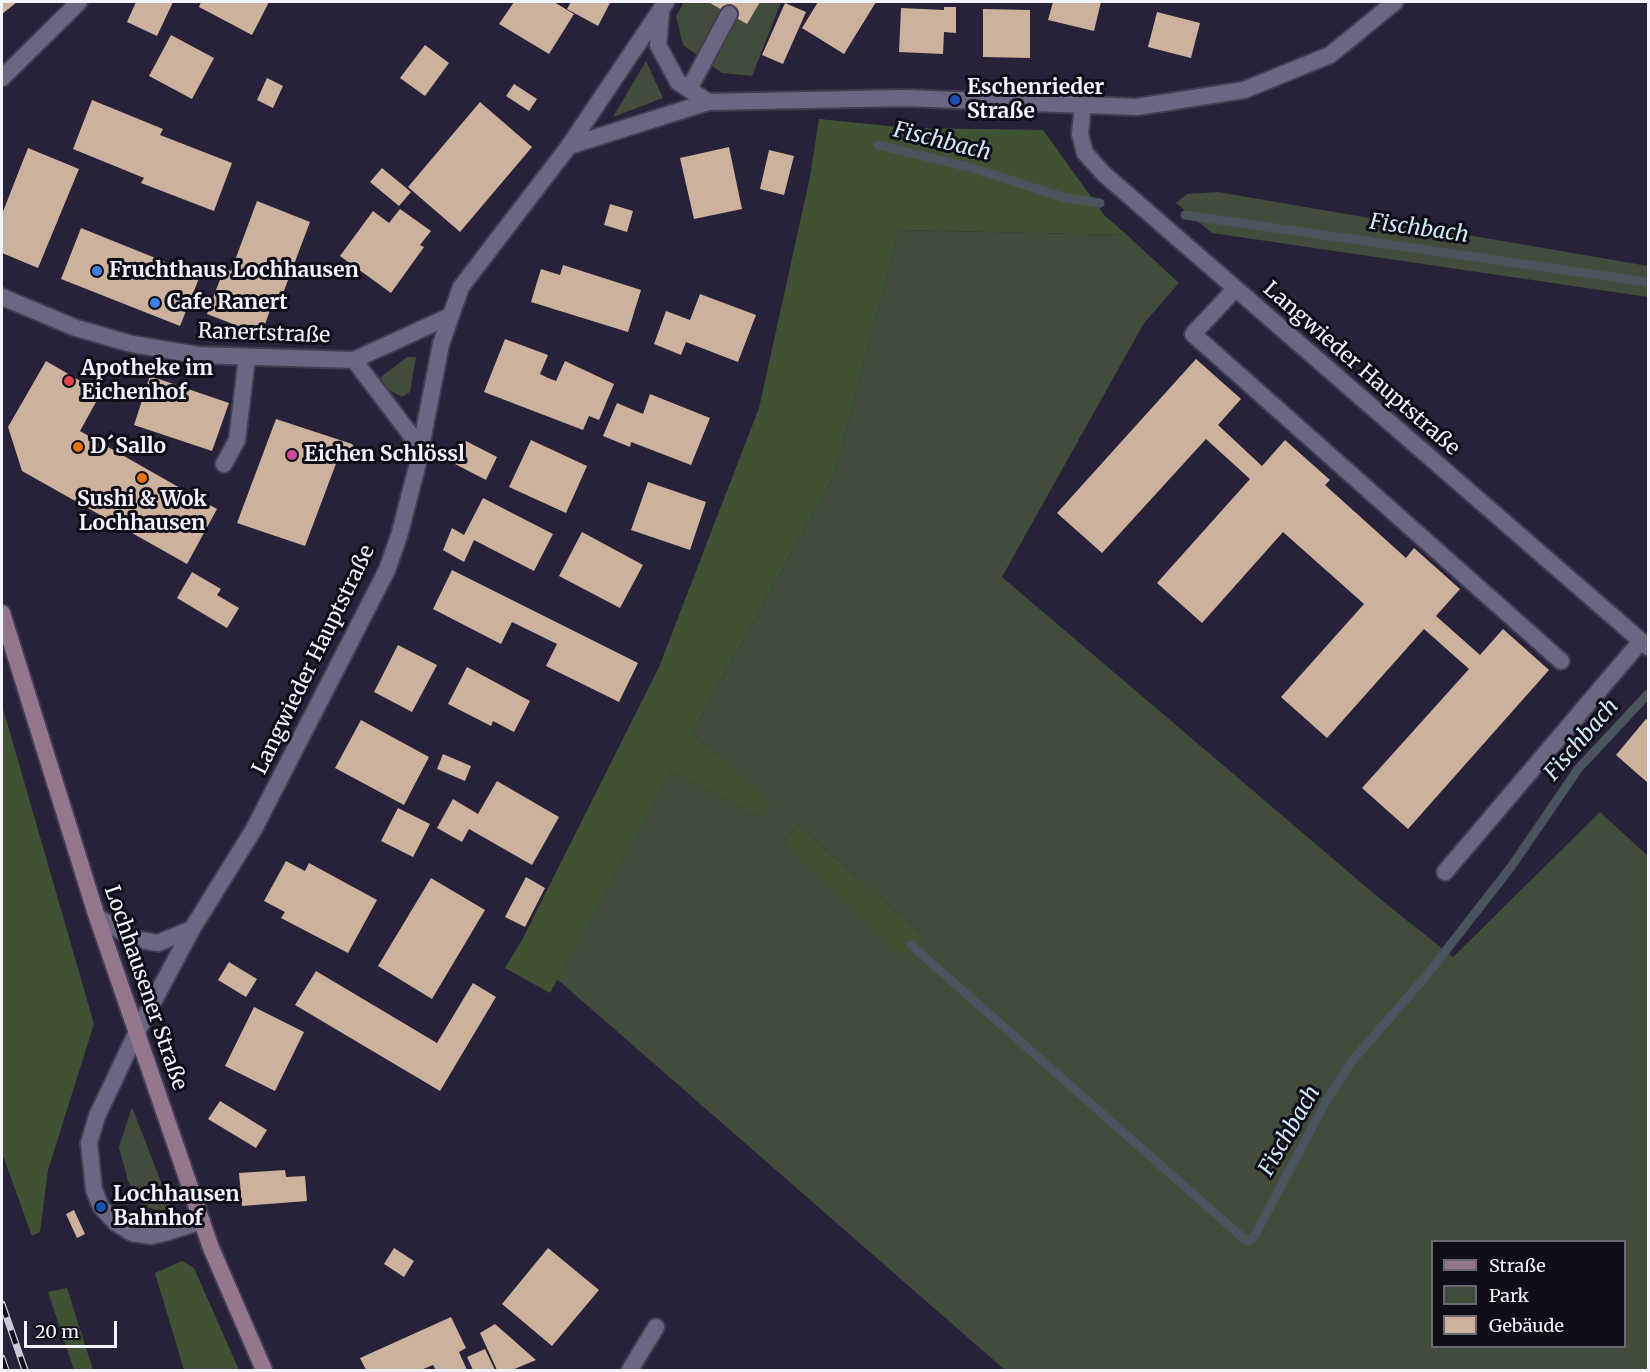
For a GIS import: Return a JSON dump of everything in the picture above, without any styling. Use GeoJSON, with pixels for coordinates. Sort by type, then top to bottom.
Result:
{"type":"FeatureCollection","features":[{"type":"Feature","properties":{"kind":"main road","name":"Lochhausener Straße"},"geometry":{"type":"LineString","coordinates":[[2,613],[97,918],[202,1221],[264,1371]]}},
{"type":"Feature","properties":{"kind":"street"},"geometry":{"type":"LineString","coordinates":[[2,78],[79,2]]}},
{"type":"Feature","properties":{"kind":"street"},"geometry":{"type":"LineString","coordinates":[[570,146],[708,102],[802,98],[905,98],[1137,107],[1244,90],[1330,55],[1395,2]]}},
{"type":"Feature","properties":{"kind":"street","name":"Langwieder Hauptstraße"},"geometry":{"type":"LineString","coordinates":[[664,5],[658,45],[678,82],[708,102]]}},
{"type":"Feature","properties":{"kind":"street","name":"Langwieder Hauptstraße"},"geometry":{"type":"LineString","coordinates":[[202,1221],[152,1236],[132,1233],[116,1223],[101,1207],[94,1190],[90,1143],[97,1116],[137,1032],[192,929],[254,829],[387,570],[399,536],[430,392],[450,316],[461,287],[570,146],[664,5]]}},
{"type":"Feature","properties":{"kind":"street"},"geometry":{"type":"LineString","coordinates":[[689,89],[729,14]]}},
{"type":"Feature","properties":{"kind":"street","name":"Langwieder Hauptstraße"},"geometry":{"type":"LineString","coordinates":[[1083,105],[1080,134],[1085,153],[1138,206],[1645,644]]}},
{"type":"Feature","properties":{"kind":"street"},"geometry":{"type":"LineString","coordinates":[[1234,289],[1193,334],[1561,661]]}},
{"type":"Feature","properties":{"kind":"street","name":"Ranertstraße"},"geometry":{"type":"LineString","coordinates":[[2,297],[76,328],[132,344],[198,356],[354,360],[450,316]]}},
{"type":"Feature","properties":{"kind":"street"},"geometry":{"type":"LineString","coordinates":[[224,464],[237,440],[247,357]]}},
{"type":"Feature","properties":{"kind":"street","name":"Ranertstraße"},"geometry":{"type":"LineString","coordinates":[[354,360],[420,447]]}},
{"type":"Feature","properties":{"kind":"street"},"geometry":{"type":"LineString","coordinates":[[1445,872],[1645,644]]}},
{"type":"Feature","properties":{"kind":"street"},"geometry":{"type":"LineString","coordinates":[[97,918],[135,939],[158,943],[192,929]]}},
{"type":"Feature","properties":{"kind":"street"},"geometry":{"type":"LineString","coordinates":[[630,1371],[656,1327]]}},
{"type":"Feature","properties":{"kind":"green space"},"geometry":{"type":"Polygon","coordinates":[[[684,2],[781,2],[752,76],[722,73],[683,45],[676,16],[684,2]]]}},
{"type":"Feature","properties":{"kind":"green space"},"geometry":{"type":"Polygon","coordinates":[[[646,61],[663,98],[613,117],[646,61]]]}},
{"type":"Feature","properties":{"kind":"green space"},"geometry":{"type":"Polygon","coordinates":[[[819,119],[909,128],[1043,130],[1105,216],[1127,235],[899,230],[834,476],[692,733],[771,802],[756,816],[671,772],[550,993],[505,968],[522,940],[659,667],[759,408],[810,177],[819,119]]]}},
{"type":"Feature","properties":{"kind":"green space"},"geometry":{"type":"Polygon","coordinates":[[[1218,192],[1648,266],[1648,297],[1212,233],[1176,203],[1187,194],[1218,192]]]}},
{"type":"Feature","properties":{"kind":"green space"},"geometry":{"type":"Polygon","coordinates":[[[899,230],[1127,235],[1179,283],[1144,323],[1002,577],[1385,903],[1453,957],[1600,812],[1648,856],[1648,1370],[1005,1370],[557,979],[671,772],[756,816],[770,802],[692,733],[834,476],[899,230]],[[799,826],[783,842],[925,937],[799,826]]]}},
{"type":"Feature","properties":{"kind":"green space"},"geometry":{"type":"Polygon","coordinates":[[[407,357],[416,357],[410,392],[402,397],[384,387],[381,377],[407,357]]]}},
{"type":"Feature","properties":{"kind":"green space"},"geometry":{"type":"Polygon","coordinates":[[[2,705],[94,1024],[48,1170],[40,1232],[32,1236],[2,1153],[2,705]]]}},
{"type":"Feature","properties":{"kind":"green space"},"geometry":{"type":"Polygon","coordinates":[[[799,826],[925,937],[912,954],[897,951],[783,842],[799,826]]]}},
{"type":"Feature","properties":{"kind":"green space"},"geometry":{"type":"Polygon","coordinates":[[[132,1107],[174,1216],[143,1206],[128,1181],[119,1147],[132,1107]]]}},
{"type":"Feature","properties":{"kind":"green space"},"geometry":{"type":"Polygon","coordinates":[[[182,1261],[194,1268],[239,1370],[184,1370],[155,1273],[182,1261]]]}},
{"type":"Feature","properties":{"kind":"green space"},"geometry":{"type":"Polygon","coordinates":[[[67,1288],[93,1370],[74,1370],[48,1292],[67,1288]]]}},
{"type":"Feature","properties":{"kind":"building"},"geometry":{"type":"Polygon","coordinates":[[[2,2],[17,2],[2,14],[2,2]]]}},
{"type":"Feature","properties":{"kind":"building"},"geometry":{"type":"Polygon","coordinates":[[[136,2],[173,2],[157,36],[127,22],[136,2]]]}},
{"type":"Feature","properties":{"kind":"building"},"geometry":{"type":"Polygon","coordinates":[[[201,2],[269,2],[252,35],[199,7],[201,2]]]}},
{"type":"Feature","properties":{"kind":"building"},"geometry":{"type":"Polygon","coordinates":[[[514,2],[554,2],[574,14],[549,54],[499,24],[514,2]]]}},
{"type":"Feature","properties":{"kind":"building"},"geometry":{"type":"Polygon","coordinates":[[[571,2],[610,3],[598,26],[567,9],[571,2]]]}},
{"type":"Feature","properties":{"kind":"building"},"geometry":{"type":"Polygon","coordinates":[[[760,2],[747,24],[710,3],[760,2]]]}},
{"type":"Feature","properties":{"kind":"building"},"geometry":{"type":"Polygon","coordinates":[[[818,2],[876,2],[844,54],[802,28],[818,2]]]}},
{"type":"Feature","properties":{"kind":"building"},"geometry":{"type":"Polygon","coordinates":[[[1053,2],[1101,2],[1094,31],[1048,20],[1053,2]]]}},
{"type":"Feature","properties":{"kind":"building"},"geometry":{"type":"Polygon","coordinates":[[[785,3],[806,12],[783,64],[762,55],[785,3]]]}},
{"type":"Feature","properties":{"kind":"building"},"geometry":{"type":"Polygon","coordinates":[[[944,7],[956,7],[956,33],[944,32],[943,54],[899,52],[901,8],[944,10],[944,7]]]}},
{"type":"Feature","properties":{"kind":"building"},"geometry":{"type":"Polygon","coordinates":[[[983,9],[1030,10],[1030,58],[983,57],[983,9]]]}},
{"type":"Feature","properties":{"kind":"building"},"geometry":{"type":"Polygon","coordinates":[[[1157,12],[1200,23],[1191,58],[1148,47],[1157,12]]]}},
{"type":"Feature","properties":{"kind":"building"},"geometry":{"type":"Polygon","coordinates":[[[171,35],[214,58],[192,99],[149,76],[171,35]]]}},
{"type":"Feature","properties":{"kind":"building"},"geometry":{"type":"Polygon","coordinates":[[[425,45],[449,63],[425,96],[400,78],[425,45]]]}},
{"type":"Feature","properties":{"kind":"building"},"geometry":{"type":"Polygon","coordinates":[[[267,78],[283,86],[273,108],[257,100],[267,78]]]}},
{"type":"Feature","properties":{"kind":"building"},"geometry":{"type":"Polygon","coordinates":[[[514,84],[537,99],[529,111],[506,96],[514,84]]]}},
{"type":"Feature","properties":{"kind":"building"},"geometry":{"type":"Polygon","coordinates":[[[92,100],[163,129],[160,135],[232,163],[214,211],[141,183],[144,178],[73,149],[92,100]]]}},
{"type":"Feature","properties":{"kind":"building"},"geometry":{"type":"Polygon","coordinates":[[[480,102],[532,147],[460,232],[408,187],[480,102]]]}},
{"type":"Feature","properties":{"kind":"building"},"geometry":{"type":"Polygon","coordinates":[[[729,147],[742,209],[694,219],[680,158],[729,147]]]}},
{"type":"Feature","properties":{"kind":"building"},"geometry":{"type":"Polygon","coordinates":[[[28,148],[79,169],[38,268],[2,253],[2,214],[28,148]]]}},
{"type":"Feature","properties":{"kind":"building"},"geometry":{"type":"Polygon","coordinates":[[[769,150],[794,156],[784,195],[760,189],[769,150]]]}},
{"type":"Feature","properties":{"kind":"building"},"geometry":{"type":"Polygon","coordinates":[[[382,168],[411,192],[399,206],[370,182],[382,168]]]}},
{"type":"Feature","properties":{"kind":"building"},"geometry":{"type":"Polygon","coordinates":[[[257,201],[310,222],[282,296],[276,294],[261,335],[207,314],[224,269],[231,271],[257,201]]]}},
{"type":"Feature","properties":{"kind":"building"},"geometry":{"type":"Polygon","coordinates":[[[610,204],[633,211],[627,232],[604,225],[610,204]]]}},
{"type":"Feature","properties":{"kind":"building"},"geometry":{"type":"Polygon","coordinates":[[[400,209],[431,231],[420,245],[424,247],[391,293],[340,256],[373,211],[389,223],[400,209]]]}},
{"type":"Feature","properties":{"kind":"building"},"geometry":{"type":"Polygon","coordinates":[[[81,228],[200,276],[180,326],[61,279],[81,228]]]}},
{"type":"Feature","properties":{"kind":"building"},"geometry":{"type":"Polygon","coordinates":[[[563,265],[641,290],[628,332],[531,302],[541,269],[560,275],[563,265]]]}},
{"type":"Feature","properties":{"kind":"building"},"geometry":{"type":"Polygon","coordinates":[[[700,294],[756,315],[738,362],[686,342],[681,355],[654,344],[666,311],[690,320],[700,294]]]}},
{"type":"Feature","properties":{"kind":"building"},"geometry":{"type":"Polygon","coordinates":[[[505,339],[548,355],[540,374],[548,378],[556,381],[565,361],[614,384],[599,420],[589,416],[583,430],[484,392],[505,339]]]}},
{"type":"Feature","properties":{"kind":"building"},"geometry":{"type":"Polygon","coordinates":[[[1196,359],[1241,399],[1218,425],[1262,466],[1285,440],[1330,480],[1325,485],[1406,558],[1414,548],[1460,589],[1436,616],[1480,655],[1503,629],[1549,670],[1408,829],[1362,788],[1469,669],[1424,629],[1327,738],[1281,697],[1364,604],[1283,532],[1202,623],[1157,583],[1250,479],[1206,439],[1102,553],[1057,513],[1196,359]]]}},
{"type":"Feature","properties":{"kind":"building"},"geometry":{"type":"Polygon","coordinates":[[[46,361],[101,393],[80,431],[217,509],[187,564],[22,471],[8,427],[46,361]]]}},
{"type":"Feature","properties":{"kind":"building"},"geometry":{"type":"Polygon","coordinates":[[[150,376],[229,403],[212,451],[134,425],[150,376]]]}},
{"type":"Feature","properties":{"kind":"building"},"geometry":{"type":"Polygon","coordinates":[[[650,394],[710,418],[691,465],[631,442],[630,447],[603,436],[617,403],[643,414],[650,394]]]}},
{"type":"Feature","properties":{"kind":"building","name":"Eichen Schlössl"},"geometry":{"type":"Polygon","coordinates":[[[276,419],[352,444],[357,451],[354,461],[346,464],[337,461],[305,546],[237,523],[276,419]]]}},
{"type":"Feature","properties":{"kind":"building"},"geometry":{"type":"Polygon","coordinates":[[[531,440],[587,466],[566,513],[509,487],[531,440]]]}},
{"type":"Feature","properties":{"kind":"building"},"geometry":{"type":"Polygon","coordinates":[[[466,441],[497,457],[486,480],[455,464],[466,441]]]}},
{"type":"Feature","properties":{"kind":"building"},"geometry":{"type":"Polygon","coordinates":[[[648,482],[706,502],[690,550],[631,530],[648,482]]]}},
{"type":"Feature","properties":{"kind":"building"},"geometry":{"type":"Polygon","coordinates":[[[483,498],[553,534],[534,571],[474,540],[464,562],[443,550],[452,528],[464,535],[483,498]]]}},
{"type":"Feature","properties":{"kind":"building"},"geometry":{"type":"Polygon","coordinates":[[[582,532],[643,565],[620,608],[559,576],[582,532]]]}},
{"type":"Feature","properties":{"kind":"building"},"geometry":{"type":"Polygon","coordinates":[[[452,570],[638,663],[619,702],[546,666],[557,644],[512,622],[501,644],[433,609],[452,570]]]}},
{"type":"Feature","properties":{"kind":"building"},"geometry":{"type":"Polygon","coordinates":[[[192,572],[221,589],[217,595],[239,608],[227,628],[177,598],[192,572]]]}},
{"type":"Feature","properties":{"kind":"building"},"geometry":{"type":"Polygon","coordinates":[[[398,645],[437,665],[412,712],[374,692],[398,645]]]}},
{"type":"Feature","properties":{"kind":"building"},"geometry":{"type":"Polygon","coordinates":[[[467,667],[530,701],[514,732],[493,721],[491,726],[448,704],[467,667]]]}},
{"type":"Feature","properties":{"kind":"building"},"geometry":{"type":"Polygon","coordinates":[[[1646,719],[1648,721],[1648,783],[1616,755],[1646,719]]]}},
{"type":"Feature","properties":{"kind":"building"},"geometry":{"type":"Polygon","coordinates":[[[361,720],[429,757],[404,805],[335,768],[361,720]]]}},
{"type":"Feature","properties":{"kind":"building"},"geometry":{"type":"Polygon","coordinates":[[[443,754],[471,766],[465,781],[437,769],[443,754]]]}},
{"type":"Feature","properties":{"kind":"building"},"geometry":{"type":"Polygon","coordinates":[[[497,781],[559,817],[532,865],[469,829],[462,842],[437,828],[453,799],[478,814],[497,781]]]}},
{"type":"Feature","properties":{"kind":"building"},"geometry":{"type":"Polygon","coordinates":[[[398,808],[430,824],[413,857],[381,841],[398,808]]]}},
{"type":"Feature","properties":{"kind":"building"},"geometry":{"type":"Polygon","coordinates":[[[286,861],[305,871],[309,863],[377,900],[348,953],[281,918],[285,912],[264,901],[286,861]]]}},
{"type":"Feature","properties":{"kind":"building"},"geometry":{"type":"Polygon","coordinates":[[[526,877],[545,888],[525,927],[505,917],[526,877]]]}},
{"type":"Feature","properties":{"kind":"building"},"geometry":{"type":"Polygon","coordinates":[[[431,878],[485,910],[432,999],[378,966],[431,878]]]}},
{"type":"Feature","properties":{"kind":"building"},"geometry":{"type":"Polygon","coordinates":[[[229,962],[257,979],[246,997],[218,980],[229,962]]]}},
{"type":"Feature","properties":{"kind":"building"},"geometry":{"type":"Polygon","coordinates":[[[316,971],[437,1043],[473,983],[496,997],[440,1091],[295,1005],[316,971]]]}},
{"type":"Feature","properties":{"kind":"building"},"geometry":{"type":"Polygon","coordinates":[[[254,1007],[304,1032],[275,1091],[225,1066],[254,1007]]]}},
{"type":"Feature","properties":{"kind":"building"},"geometry":{"type":"Polygon","coordinates":[[[220,1101],[267,1130],[256,1148],[208,1119],[220,1101]]]}},
{"type":"Feature","properties":{"kind":"building"},"geometry":{"type":"Polygon","coordinates":[[[285,1170],[286,1177],[305,1176],[307,1201],[242,1206],[239,1173],[285,1170]]]}},
{"type":"Feature","properties":{"kind":"building"},"geometry":{"type":"Polygon","coordinates":[[[74,1210],[85,1234],[77,1238],[66,1214],[74,1210]]]}},
{"type":"Feature","properties":{"kind":"building"},"geometry":{"type":"Polygon","coordinates":[[[394,1248],[414,1261],[404,1277],[384,1264],[394,1248]]]}},
{"type":"Feature","properties":{"kind":"building"},"geometry":{"type":"Polygon","coordinates":[[[548,1248],[599,1290],[552,1346],[502,1304],[548,1248]]]}},
{"type":"Feature","properties":{"kind":"building"},"geometry":{"type":"Polygon","coordinates":[[[451,1317],[466,1348],[459,1352],[467,1370],[436,1370],[433,1365],[421,1370],[366,1370],[360,1358],[451,1317]]]}},
{"type":"Feature","properties":{"kind":"building"},"geometry":{"type":"Polygon","coordinates":[[[495,1324],[536,1360],[512,1370],[497,1370],[480,1333],[495,1324]]]}},
{"type":"Feature","properties":{"kind":"building"},"geometry":{"type":"Polygon","coordinates":[[[485,1349],[495,1370],[473,1370],[467,1357],[485,1349]]]}},
{"type":"Feature","properties":{"kind":"waterway","name":"Fischbach"},"geometry":{"type":"LineString","coordinates":[[878,145],[972,168],[1062,197],[1100,203]]}},
{"type":"Feature","properties":{"kind":"waterway","name":"Fischbach"},"geometry":{"type":"LineString","coordinates":[[1185,215],[1648,282]]}},
{"type":"Feature","properties":{"kind":"waterway","name":"Fischbach"},"geometry":{"type":"LineString","coordinates":[[911,945],[1249,1241],[1255,1235],[1325,1103],[1352,1061],[1426,976],[1511,867],[1578,769],[1648,694]]}},
{"type":"Feature","properties":{"kind":"railway"},"geometry":{"type":"LineString","coordinates":[[2,1304],[25,1370]]}},
{"type":"Feature","properties":{"kind":"railway"},"geometry":{"type":"LineString","coordinates":[[2,1358],[6,1370]]}},
{"type":"Feature","properties":{"kind":"place","name":"Eschenrieder Straße"},"geometry":{"type":"Point","coordinates":[955,100]}},
{"type":"Feature","properties":{"kind":"place","name":"Fruchthaus Lochhausen"},"geometry":{"type":"Point","coordinates":[97,271]}},
{"type":"Feature","properties":{"kind":"place","name":"Cafe Ranert"},"geometry":{"type":"Point","coordinates":[155,303]}},
{"type":"Feature","properties":{"kind":"place","name":"Apotheke im Eichenhof"},"geometry":{"type":"Point","coordinates":[69,381]}},
{"type":"Feature","properties":{"kind":"place","name":"D´Sallo"},"geometry":{"type":"Point","coordinates":[78,447]}},
{"type":"Feature","properties":{"kind":"place","name":"Eichen Schlössl"},"geometry":{"type":"Point","coordinates":[292,455]}},
{"type":"Feature","properties":{"kind":"place","name":"Sushi & Wok Lochhausen"},"geometry":{"type":"Point","coordinates":[142,478]}},
{"type":"Feature","properties":{"kind":"place","name":"Lochhausen Bahnhof"},"geometry":{"type":"Point","coordinates":[101,1207]}}]}
